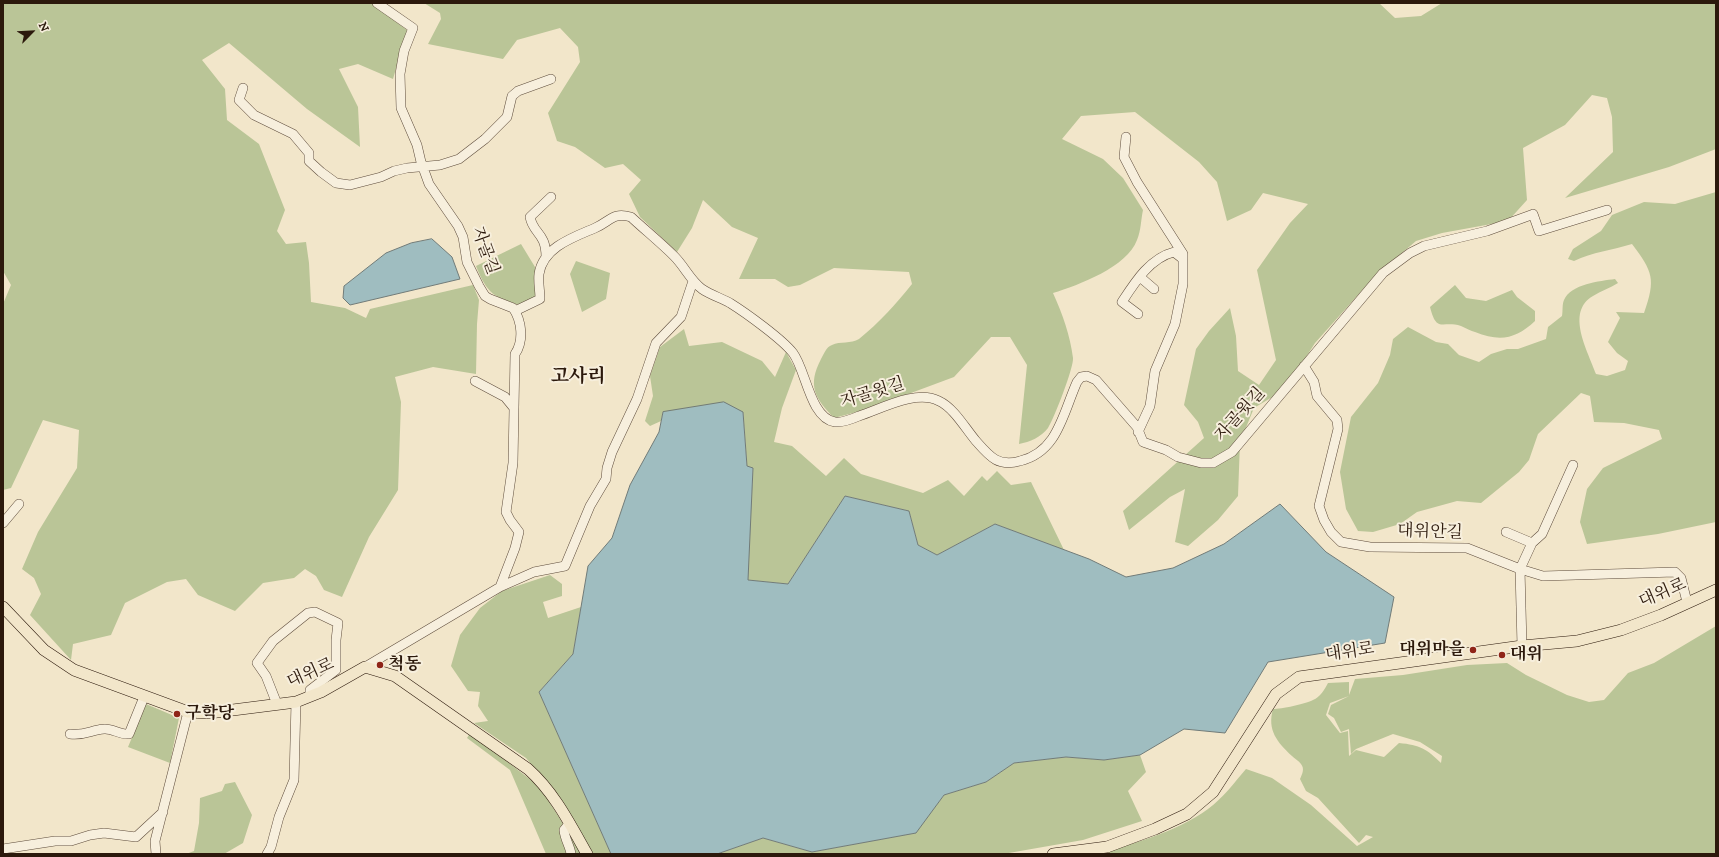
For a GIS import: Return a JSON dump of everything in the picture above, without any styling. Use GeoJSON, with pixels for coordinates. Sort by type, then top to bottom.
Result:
{"type":"FeatureCollection","features":[{"type":"Feature","properties":{"kind":"main road","name":"대위로"},"geometry":{"type":"LineString","coordinates":[[1053,854],[1107,847],[1155,829],[1187,814],[1213,792],[1276,694],[1299,677],[1522,646],[1577,641],[1628,627],[1716,590]]}},
{"type":"Feature","properties":{"kind":"main road","name":"대위로"},"geometry":{"type":"LineString","coordinates":[[3,607],[44,650],[74,670],[144,698],[188,712],[209,713],[296,702],[321,692],[365,667]]}},
{"type":"Feature","properties":{"kind":"main road"},"geometry":{"type":"LineString","coordinates":[[365,667],[395,676],[528,769],[549,791],[570,822],[587,854]]}},
{"type":"Feature","properties":{"kind":"street","name":"자골길"},"geometry":{"type":"LineString","coordinates":[[377,3],[413,28],[404,51],[400,74],[399,95],[401,108],[417,145],[429,184],[458,226],[463,237],[467,262],[482,291],[490,299],[503,303],[513,308],[515,311]]}},
{"type":"Feature","properties":{"kind":"street"},"geometry":{"type":"LineString","coordinates":[[243,88],[239,100],[254,115],[292,134],[308,154],[309,161],[336,183],[350,186],[380,178],[394,170],[440,165],[459,159],[485,140],[507,117],[512,96],[518,91],[551,79]]}},
{"type":"Feature","properties":{"kind":"street"},"geometry":{"type":"LineString","coordinates":[[1126,137],[1124,157],[1137,182],[1181,250],[1183,259],[1183,284],[1175,324],[1155,371],[1150,406],[1138,432]]}},
{"type":"Feature","properties":{"kind":"street"},"geometry":{"type":"LineString","coordinates":[[500,587],[515,548],[518,532],[506,512],[513,463],[515,354],[519,348],[521,324],[515,311],[540,299],[539,275],[546,257],[546,246],[543,237],[531,224],[530,217],[552,197]]}},
{"type":"Feature","properties":{"kind":"street","name":"자골윗길"},"geometry":{"type":"LineString","coordinates":[[546,257],[570,238],[595,228],[612,216],[622,215],[631,217],[675,257],[693,281],[702,289],[729,303],[787,345],[796,356],[813,400],[819,411],[827,419],[836,422],[851,419],[914,397],[926,396],[940,401],[953,413],[984,451],[994,459],[1001,463],[1011,463],[1023,460],[1044,450],[1057,432],[1077,382],[1081,377],[1087,376],[1096,380],[1137,427],[1143,442],[1166,450],[1178,457],[1201,463],[1213,463],[1232,452],[1248,436],[1304,366],[1383,273],[1410,253],[1424,246],[1487,231],[1532,215],[1539,230],[1607,210]]}},
{"type":"Feature","properties":{"kind":"street"},"geometry":{"type":"LineString","coordinates":[[1138,314],[1122,302],[1140,277],[1162,255],[1174,252],[1183,259]]}},
{"type":"Feature","properties":{"kind":"street"},"geometry":{"type":"LineString","coordinates":[[1140,277],[1154,289]]}},
{"type":"Feature","properties":{"kind":"street"},"geometry":{"type":"LineString","coordinates":[[365,667],[500,587],[534,572],[565,566],[590,506],[606,479],[606,468],[637,399],[656,343],[680,317],[693,281]]}},
{"type":"Feature","properties":{"kind":"street","name":"대위안길"},"geometry":{"type":"LineString","coordinates":[[1304,366],[1314,382],[1317,396],[1337,420],[1338,429],[1319,506],[1324,520],[1331,532],[1341,542],[1370,547],[1467,548],[1520,569],[1543,576],[1675,572],[1682,578],[1687,602]]}},
{"type":"Feature","properties":{"kind":"street"},"geometry":{"type":"LineString","coordinates":[[475,381],[505,397],[514,408]]}},
{"type":"Feature","properties":{"kind":"street"},"geometry":{"type":"LineString","coordinates":[[1522,646],[1520,569],[1532,543],[1542,534],[1573,465]]}},
{"type":"Feature","properties":{"kind":"street"},"geometry":{"type":"LineString","coordinates":[[3,523],[19,504]]}},
{"type":"Feature","properties":{"kind":"street"},"geometry":{"type":"LineString","coordinates":[[1506,532],[1532,543]]}},
{"type":"Feature","properties":{"kind":"street"},"geometry":{"type":"LineString","coordinates":[[277,704],[266,676],[257,663],[273,641],[308,613],[315,612],[338,622],[336,640],[336,670],[310,690],[310,696]]}},
{"type":"Feature","properties":{"kind":"street"},"geometry":{"type":"LineString","coordinates":[[70,734],[80,736],[105,728],[123,735],[129,734],[144,698]]}},
{"type":"Feature","properties":{"kind":"street"},"geometry":{"type":"LineString","coordinates":[[268,854],[279,817],[294,780],[296,702]]}},
{"type":"Feature","properties":{"kind":"street"},"geometry":{"type":"LineString","coordinates":[[156,854],[155,841],[188,712]]}},
{"type":"Feature","properties":{"kind":"street"},"geometry":{"type":"LineString","coordinates":[[3,849],[55,841],[71,841],[90,835],[104,833],[136,837],[163,812]]}},
{"type":"Feature","properties":{"kind":"street"},"geometry":{"type":"LineString","coordinates":[[570,822],[564,830],[571,854]]}},
{"type":"Feature","properties":{"kind":"green space"},"geometry":{"type":"Polygon","coordinates":[[[3,3],[371,3],[407,30],[393,79],[358,64],[339,69],[358,107],[360,147],[307,109],[229,43],[202,60],[225,89],[227,120],[259,144],[285,210],[277,231],[286,244],[306,242],[309,263],[311,302],[345,308],[366,318],[370,309],[473,285],[479,300],[476,374],[433,367],[395,377],[401,402],[398,490],[369,537],[342,597],[324,590],[316,576],[305,569],[294,578],[263,583],[235,611],[198,595],[186,579],[167,582],[125,603],[111,635],[73,644],[71,660],[30,615],[41,594],[34,578],[22,569],[38,532],[77,468],[79,430],[43,420],[11,488],[3,490],[3,304],[11,285],[3,271],[3,3]]]}},
{"type":"Feature","properties":{"kind":"green space"},"geometry":{"type":"Polygon","coordinates":[[[424,3],[1379,3],[1395,18],[1421,16],[1442,3],[1716,3],[1716,149],[1669,167],[1565,198],[1613,152],[1612,117],[1607,98],[1592,95],[1565,125],[1523,148],[1527,200],[1508,221],[1442,233],[1416,241],[1375,276],[1315,343],[1299,368],[1274,396],[1254,408],[1240,442],[1238,496],[1218,520],[1188,546],[1175,542],[1185,489],[1170,497],[1129,530],[1123,511],[1204,438],[1198,422],[1184,405],[1196,349],[1209,331],[1230,308],[1236,336],[1238,371],[1259,385],[1276,360],[1257,270],[1290,223],[1308,204],[1263,193],[1251,210],[1227,221],[1217,182],[1199,162],[1135,112],[1081,116],[1062,139],[1103,159],[1123,178],[1143,210],[1137,240],[1132,250],[1123,259],[1101,274],[1053,293],[1066,325],[1073,358],[1063,393],[1055,415],[1048,428],[1035,439],[1019,444],[1027,365],[1010,337],[991,337],[954,377],[868,409],[834,418],[818,398],[814,384],[814,377],[817,368],[825,351],[828,347],[838,343],[856,341],[880,320],[912,284],[909,272],[834,268],[800,285],[788,287],[775,279],[739,279],[758,238],[732,227],[703,200],[692,228],[677,252],[640,217],[629,194],[641,180],[623,164],[605,168],[575,147],[557,141],[548,113],[580,62],[578,47],[560,28],[517,40],[503,59],[428,44],[441,19],[440,13],[424,3]]]}},
{"type":"Feature","properties":{"kind":"green space"},"geometry":{"type":"Polygon","coordinates":[[[1716,192],[1716,522],[1658,534],[1587,544],[1580,522],[1587,489],[1603,468],[1662,439],[1659,430],[1624,423],[1594,422],[1590,396],[1581,393],[1538,434],[1529,460],[1519,472],[1481,503],[1457,501],[1417,512],[1400,524],[1373,532],[1358,531],[1346,509],[1340,472],[1351,417],[1378,383],[1390,355],[1393,339],[1408,327],[1436,342],[1448,344],[1459,355],[1479,362],[1491,354],[1507,349],[1518,349],[1546,339],[1548,327],[1562,316],[1563,302],[1573,290],[1586,284],[1615,279],[1618,283],[1593,296],[1585,303],[1581,312],[1581,332],[1596,374],[1607,376],[1625,370],[1628,361],[1617,353],[1608,342],[1620,318],[1616,312],[1644,313],[1651,284],[1648,269],[1632,244],[1595,253],[1574,261],[1568,259],[1573,249],[1601,231],[1612,215],[1644,202],[1675,204],[1716,192]]]}},
{"type":"Feature","properties":{"kind":"green space"},"geometry":{"type":"Polygon","coordinates":[[[521,244],[535,267],[536,297],[525,306],[506,301],[493,294],[484,283],[476,266],[521,244]]]}},
{"type":"Feature","properties":{"kind":"green space"},"geometry":{"type":"Polygon","coordinates":[[[576,261],[610,273],[606,299],[582,312],[570,274],[576,261]]]}},
{"type":"Feature","properties":{"kind":"green space"},"geometry":{"type":"Polygon","coordinates":[[[1455,285],[1466,298],[1486,301],[1512,290],[1517,297],[1535,311],[1535,321],[1521,332],[1500,338],[1484,335],[1461,326],[1438,323],[1435,321],[1430,307],[1455,285]]]}},
{"type":"Feature","properties":{"kind":"green space"},"geometry":{"type":"Polygon","coordinates":[[[684,329],[689,346],[722,342],[762,361],[775,377],[786,352],[796,370],[782,408],[774,442],[792,446],[826,476],[844,458],[861,474],[923,493],[948,480],[964,496],[982,476],[987,481],[997,471],[1011,485],[1031,482],[1064,550],[995,524],[937,555],[918,545],[909,511],[845,496],[788,584],[747,580],[753,469],[747,466],[743,412],[663,412],[661,421],[650,426],[645,421],[653,396],[650,376],[660,347],[684,329]]]}},
{"type":"Feature","properties":{"kind":"green space"},"geometry":{"type":"Polygon","coordinates":[[[550,575],[562,584],[562,596],[543,602],[548,618],[581,607],[573,654],[539,692],[611,854],[593,854],[564,804],[526,758],[474,723],[488,721],[478,706],[480,692],[468,691],[451,666],[460,635],[480,608],[502,591],[550,575]]]}},
{"type":"Feature","properties":{"kind":"green space"},"geometry":{"type":"Polygon","coordinates":[[[1716,626],[1716,854],[1089,854],[1135,843],[1182,825],[1208,809],[1219,800],[1246,769],[1272,778],[1311,805],[1357,846],[1373,837],[1366,835],[1359,843],[1318,798],[1306,791],[1300,779],[1303,772],[1302,766],[1282,746],[1272,729],[1271,716],[1273,709],[1293,706],[1316,699],[1328,683],[1349,682],[1349,695],[1355,679],[1403,675],[1467,665],[1507,663],[1526,675],[1567,695],[1589,702],[1604,700],[1628,673],[1654,663],[1716,626]],[[1349,696],[1330,703],[1326,715],[1340,733],[1348,731],[1349,756],[1356,750],[1384,757],[1399,743],[1423,748],[1441,763],[1442,756],[1420,742],[1393,734],[1356,749],[1351,754],[1349,729],[1341,732],[1334,718],[1328,714],[1331,705],[1349,696]]]}},
{"type":"Feature","properties":{"kind":"green space"},"geometry":{"type":"Polygon","coordinates":[[[146,704],[179,718],[170,763],[128,747],[146,704]]]}},
{"type":"Feature","properties":{"kind":"green space"},"geometry":{"type":"Polygon","coordinates":[[[470,733],[540,787],[582,854],[546,854],[510,770],[467,738],[470,733]]]}},
{"type":"Feature","properties":{"kind":"green space"},"geometry":{"type":"Polygon","coordinates":[[[1140,755],[1146,772],[1128,791],[1142,821],[1083,840],[1003,854],[717,854],[763,838],[812,852],[915,833],[944,795],[986,782],[1014,763],[1066,757],[1104,760],[1140,755]]]}},
{"type":"Feature","properties":{"kind":"green space"},"geometry":{"type":"Polygon","coordinates":[[[235,782],[252,815],[243,843],[224,854],[186,854],[194,851],[199,823],[200,798],[222,791],[225,784],[235,782]]]}},
{"type":"Feature","properties":{"kind":"water"},"geometry":{"type":"Polygon","coordinates":[[[432,239],[452,257],[460,279],[350,305],[343,298],[344,286],[386,253],[411,243],[432,239]]]}},
{"type":"Feature","properties":{"kind":"water"},"geometry":{"type":"Polygon","coordinates":[[[724,402],[743,412],[747,466],[753,468],[748,580],[788,584],[845,496],[909,511],[918,545],[937,555],[995,524],[1089,559],[1126,577],[1173,568],[1224,544],[1280,504],[1326,552],[1394,597],[1385,643],[1268,662],[1225,733],[1184,729],[1140,755],[1104,760],[1066,757],[1014,763],[986,782],[944,795],[916,833],[812,852],[763,838],[717,854],[611,854],[539,692],[573,654],[588,566],[612,538],[630,485],[659,432],[663,412],[724,402]]]}},
{"type":"Feature","properties":{"kind":"place","name":"대위마을"},"geometry":{"type":"Point","coordinates":[1473,650]}},
{"type":"Feature","properties":{"kind":"place","name":"대위"},"geometry":{"type":"Point","coordinates":[1502,655]}},
{"type":"Feature","properties":{"kind":"place","name":"척동"},"geometry":{"type":"Point","coordinates":[380,665]}},
{"type":"Feature","properties":{"kind":"place","name":"구학당"},"geometry":{"type":"Point","coordinates":[177,714]}},
{"type":"Feature","properties":{"kind":"district","name":"고사리"},"geometry":{"type":"Point","coordinates":[578,378]}}]}
